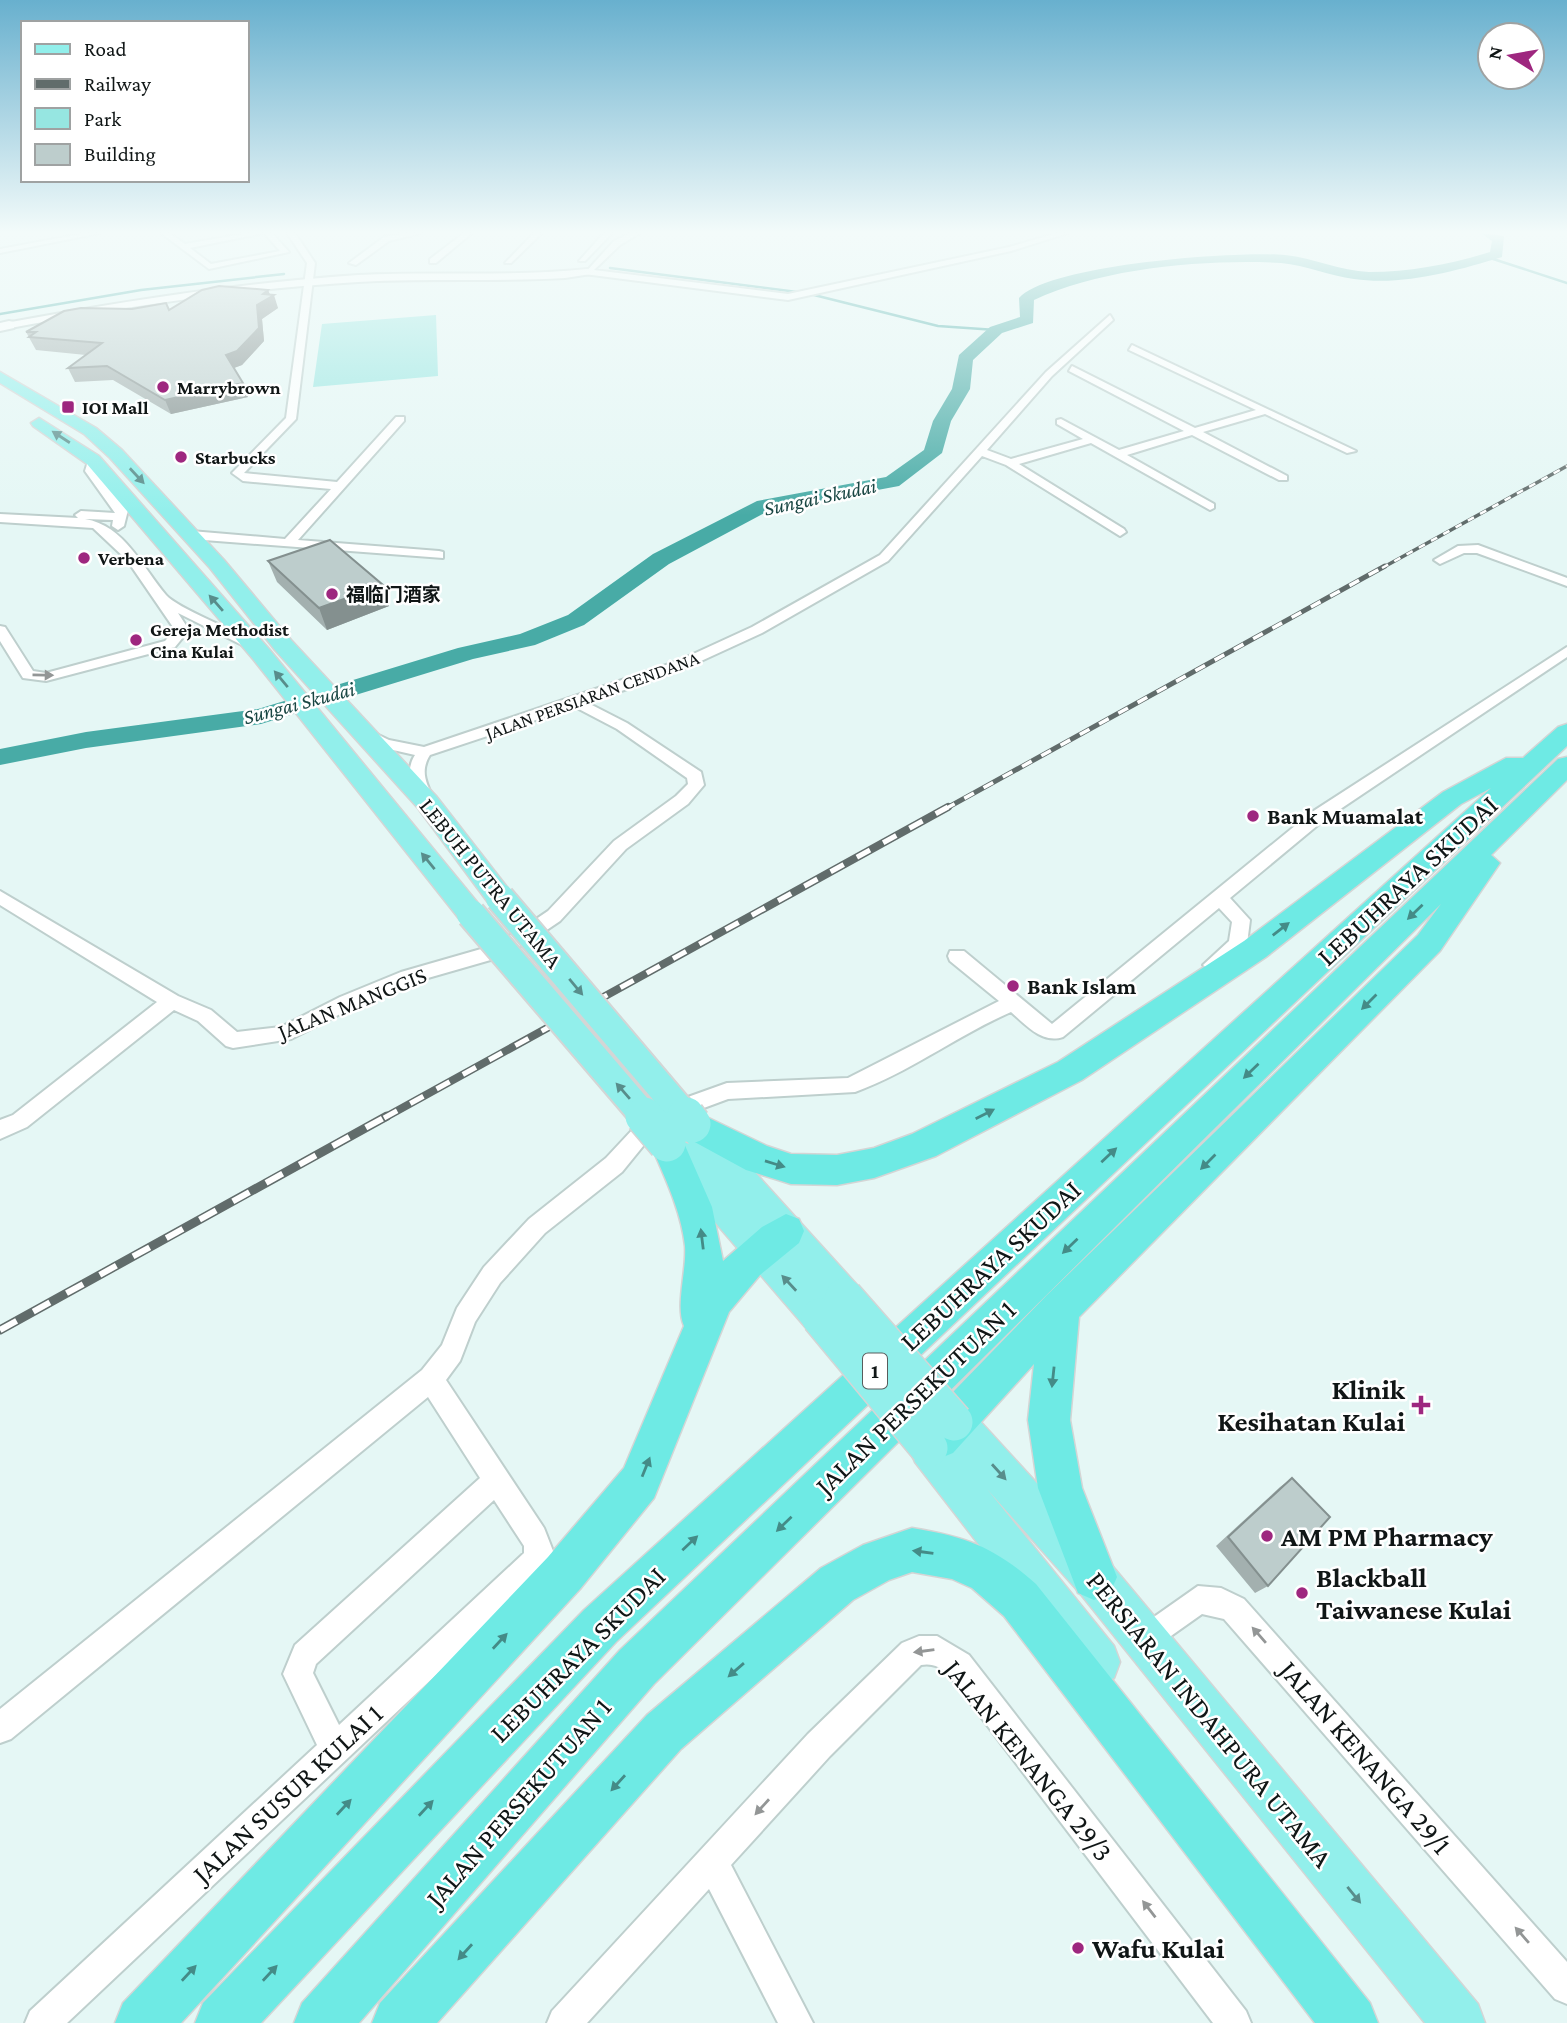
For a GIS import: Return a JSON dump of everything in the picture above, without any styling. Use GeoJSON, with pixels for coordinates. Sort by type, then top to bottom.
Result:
{"type":"FeatureCollection","features":[{"type":"Feature","properties":{"kind":"highway","name":"LEBUHRAYA SKUDAI"},"geometry":{"type":"LineString","coordinates":[[1534,797],[1563,747]]}},
{"type":"Feature","properties":{"kind":"highway","name":"LEBUHRAYA SKUDAI"},"geometry":{"type":"LineString","coordinates":[[223,2023],[600,1626],[1563,747]]}},
{"type":"Feature","properties":{"kind":"highway"},"geometry":{"type":"LineString","coordinates":[[680,1134],[790,1169],[836,1170],[874,1163],[924,1145],[1070,1071],[1255,949],[1452,798],[1563,747]]}},
{"type":"Feature","properties":{"kind":"highway"},"geometry":{"type":"LineString","coordinates":[[941,1435],[1060,1309],[1429,943],[1534,797]]}},
{"type":"Feature","properties":{"kind":"highway","name":"JALAN PERSEKUTUAN 1"},"geometry":{"type":"LineString","coordinates":[[322,2023],[637,1667],[1534,797]]}},
{"type":"Feature","properties":{"kind":"highway"},"geometry":{"type":"LineString","coordinates":[[680,1134],[699,1216],[707,1277],[691,1355]]}},
{"type":"Feature","properties":{"kind":"highway"},"geometry":{"type":"LineString","coordinates":[[143,2023],[445,1671],[564,1573],[639,1483],[714,1301],[732,1275],[772,1240]]}},
{"type":"Feature","properties":{"kind":"highway"},"geometry":{"type":"LineString","coordinates":[[1060,1309],[1049,1420],[1060,1488],[1094,1577]]}},
{"type":"Feature","properties":{"kind":"highway"},"geometry":{"type":"LineString","coordinates":[[400,2023],[664,1732],[836,1584],[879,1561],[912,1550],[954,1557],[988,1572],[1020,1600],[1350,2023]]}},
{"type":"Feature","properties":{"kind":"main road","name":"LEBUH PUTRA UTAMA"},"geometry":{"type":"LineString","coordinates":[[0,377],[57,410],[107,446],[191,535],[283,645],[427,802],[680,1134]]}},
{"type":"Feature","properties":{"kind":"main road","name":"LEBUH PUTRA UTAMA"},"geometry":{"type":"LineString","coordinates":[[10,405],[93,460],[333,741],[471,914],[680,1134],[941,1435]]}},
{"type":"Feature","properties":{"kind":"main road","name":"PERSIARAN INDAHPURA UTAMA"},"geometry":{"type":"LineString","coordinates":[[941,1435],[1094,1577],[1459,2023]]}},
{"type":"Feature","properties":{"kind":"main road","name":"PERSIARAN INDAHPURA UTAMA"},"geometry":{"type":"LineString","coordinates":[[941,1435],[1379,2023]]}},
{"type":"Feature","properties":{"kind":"street"},"geometry":{"type":"LineString","coordinates":[[303,327],[291,419],[238,473],[239,476],[340,486]]}},
{"type":"Feature","properties":{"kind":"street","name":"JALAN PERSIARAN CENDANA"},"geometry":{"type":"LineString","coordinates":[[425,752],[578,703],[683,664],[758,630],[884,558],[1049,374],[1100,327]]}},
{"type":"Feature","properties":{"kind":"street"},"geometry":{"type":"LineString","coordinates":[[1132,348],[1350,451]]}},
{"type":"Feature","properties":{"kind":"street"},"geometry":{"type":"LineString","coordinates":[[1072,369],[1283,478]]}},
{"type":"Feature","properties":{"kind":"street"},"geometry":{"type":"LineString","coordinates":[[1117,454],[1265,411]]}},
{"type":"Feature","properties":{"kind":"street"},"geometry":{"type":"LineString","coordinates":[[288,543],[400,418]]}},
{"type":"Feature","properties":{"kind":"street"},"geometry":{"type":"LineString","coordinates":[[1061,422],[1210,506]]}},
{"type":"Feature","properties":{"kind":"street"},"geometry":{"type":"LineString","coordinates":[[1010,463],[1091,440]]}},
{"type":"Feature","properties":{"kind":"street"},"geometry":{"type":"LineString","coordinates":[[981,451],[1010,463],[1120,532]]}},
{"type":"Feature","properties":{"kind":"street"},"geometry":{"type":"LineString","coordinates":[[93,460],[91,471],[122,509],[114,541]]}},
{"type":"Feature","properties":{"kind":"street"},"geometry":{"type":"LineString","coordinates":[[0,509],[120,517]]}},
{"type":"Feature","properties":{"kind":"street"},"geometry":{"type":"LineString","coordinates":[[0,518],[96,525],[114,541],[165,602],[182,630],[176,639],[61,675],[28,675],[0,630]]}},
{"type":"Feature","properties":{"kind":"street"},"geometry":{"type":"LineString","coordinates":[[191,535],[439,555]]}},
{"type":"Feature","properties":{"kind":"street"},"geometry":{"type":"LineString","coordinates":[[1440,560],[1462,549],[1478,549],[1512,559],[1567,582]]}},
{"type":"Feature","properties":{"kind":"street"},"geometry":{"type":"LineString","coordinates":[[165,602],[257,650]]}},
{"type":"Feature","properties":{"kind":"street"},"geometry":{"type":"LineString","coordinates":[[957,956],[1047,1031],[1056,1032],[1318,816],[1567,651]]}},
{"type":"Feature","properties":{"kind":"street"},"geometry":{"type":"LineString","coordinates":[[578,703],[622,726],[695,776],[696,785]]}},
{"type":"Feature","properties":{"kind":"street"},"geometry":{"type":"LineString","coordinates":[[361,731],[385,744],[425,752],[417,764],[416,776],[427,802]]}},
{"type":"Feature","properties":{"kind":"street","name":"JALAN MANGGIS"},"geometry":{"type":"LineString","coordinates":[[0,897],[171,1001],[201,1012],[233,1040],[259,1039],[284,1034],[347,1002],[408,977],[487,954],[523,937],[554,916],[620,845],[682,800],[696,785]]}},
{"type":"Feature","properties":{"kind":"street"},"geometry":{"type":"LineString","coordinates":[[1129,1031],[1238,944],[1241,920],[1219,897]]}},
{"type":"Feature","properties":{"kind":"street"},"geometry":{"type":"LineString","coordinates":[[0,1130],[20,1121],[171,1001]]}},
{"type":"Feature","properties":{"kind":"street"},"geometry":{"type":"LineString","coordinates":[[0,1728],[431,1379],[451,1353],[465,1316],[492,1275],[537,1226],[614,1165],[641,1134],[667,1113],[727,1091],[848,1086],[868,1079],[978,1018],[1014,1003]]}},
{"type":"Feature","properties":{"kind":"street"},"geometry":{"type":"LineString","coordinates":[[335,1749],[298,1674],[305,1654],[496,1480],[431,1379]]}},
{"type":"Feature","properties":{"kind":"street","name":"JALAN SUSUR KULAI 1"},"geometry":{"type":"LineString","coordinates":[[41,2023],[335,1749],[445,1671],[534,1563],[539,1550],[496,1480]]}},
{"type":"Feature","properties":{"kind":"street","name":"JALAN KENANGA 29/1"},"geometry":{"type":"LineString","coordinates":[[1144,1641],[1198,1600],[1222,1602],[1234,1609],[1567,1987]]}},
{"type":"Feature","properties":{"kind":"street","name":"JALAN KENANGA 29/3"},"geometry":{"type":"LineString","coordinates":[[564,2023],[819,1745],[912,1653],[935,1649],[948,1655],[967,1675],[1234,2023]]}},
{"type":"Feature","properties":{"kind":"street"},"geometry":{"type":"LineString","coordinates":[[712,1862],[796,2023]]}},
{"type":"Feature","properties":{"kind":"green space"},"geometry":{"type":"Polygon","coordinates":[[[322,327],[436,327],[438,376],[313,387],[322,327]]]}},
{"type":"Feature","properties":{"kind":"building"},"geometry":{"type":"Polygon","coordinates":[[[34,327],[259,328],[237,351],[226,355],[243,383],[165,400],[107,366],[68,368],[102,343],[29,337],[36,332],[26,332],[34,327]]]}},
{"type":"Feature","properties":{"kind":"building"},"geometry":{"type":"Polygon","coordinates":[[[330,540],[383,585],[319,608],[268,561],[330,540]]]}},
{"type":"Feature","properties":{"kind":"building","name":"AM PM Pharmacy"},"geometry":{"type":"Polygon","coordinates":[[[1292,1478],[1330,1517],[1268,1586],[1228,1537],[1292,1478]]]}},
{"type":"Feature","properties":{"kind":"waterway"},"geometry":{"type":"LineString","coordinates":[[958,327],[996,330]]}},
{"type":"Feature","properties":{"kind":"waterway","name":"Sungai Skudai"},"geometry":{"type":"LineString","coordinates":[[0,757],[86,740],[261,716],[467,653],[527,640],[576,620],[661,559],[764,505],[892,482],[933,453],[942,421],[961,389],[965,359],[996,330],[1004,327]]}},
{"type":"Feature","properties":{"kind":"railway"},"geometry":{"type":"LineString","coordinates":[[1382,568],[1567,466]]}},
{"type":"Feature","properties":{"kind":"railway"},"geometry":{"type":"LineString","coordinates":[[945,809],[1385,566]]}},
{"type":"Feature","properties":{"kind":"railway"},"geometry":{"type":"LineString","coordinates":[[384,1118],[948,807]]}},
{"type":"Feature","properties":{"kind":"railway"},"geometry":{"type":"LineString","coordinates":[[0,1330],[387,1116]]}},
{"type":"Feature","properties":{"kind":"place","name":"Marrybrown"},"geometry":{"type":"Point","coordinates":[163,387]}},
{"type":"Feature","properties":{"kind":"place","name":"IOI Mall"},"geometry":{"type":"Point","coordinates":[68,407]}},
{"type":"Feature","properties":{"kind":"place","name":"Starbucks"},"geometry":{"type":"Point","coordinates":[181,457]}},
{"type":"Feature","properties":{"kind":"place","name":"Verbena"},"geometry":{"type":"Point","coordinates":[84,558]}},
{"type":"Feature","properties":{"kind":"place","name":"福临门酒家"},"geometry":{"type":"Point","coordinates":[332,594]}},
{"type":"Feature","properties":{"kind":"place","name":"Gereja Methodist Cina Kulai"},"geometry":{"type":"Point","coordinates":[136,640]}},
{"type":"Feature","properties":{"kind":"place","name":"Bank Muamalat"},"geometry":{"type":"Point","coordinates":[1253,816]}},
{"type":"Feature","properties":{"kind":"place","name":"Bank Islam"},"geometry":{"type":"Point","coordinates":[1013,986]}},
{"type":"Feature","properties":{"kind":"place","name":"Klinik Kesihatan Kulai"},"geometry":{"type":"Point","coordinates":[1421,1405]}},
{"type":"Feature","properties":{"kind":"place","name":"AM PM Pharmacy"},"geometry":{"type":"Point","coordinates":[1267,1536]}},
{"type":"Feature","properties":{"kind":"place","name":"Blackball Taiwanese Kulai"},"geometry":{"type":"Point","coordinates":[1302,1593]}},
{"type":"Feature","properties":{"kind":"place","name":"Wafu Kulai"},"geometry":{"type":"Point","coordinates":[1078,1948]}}]}
